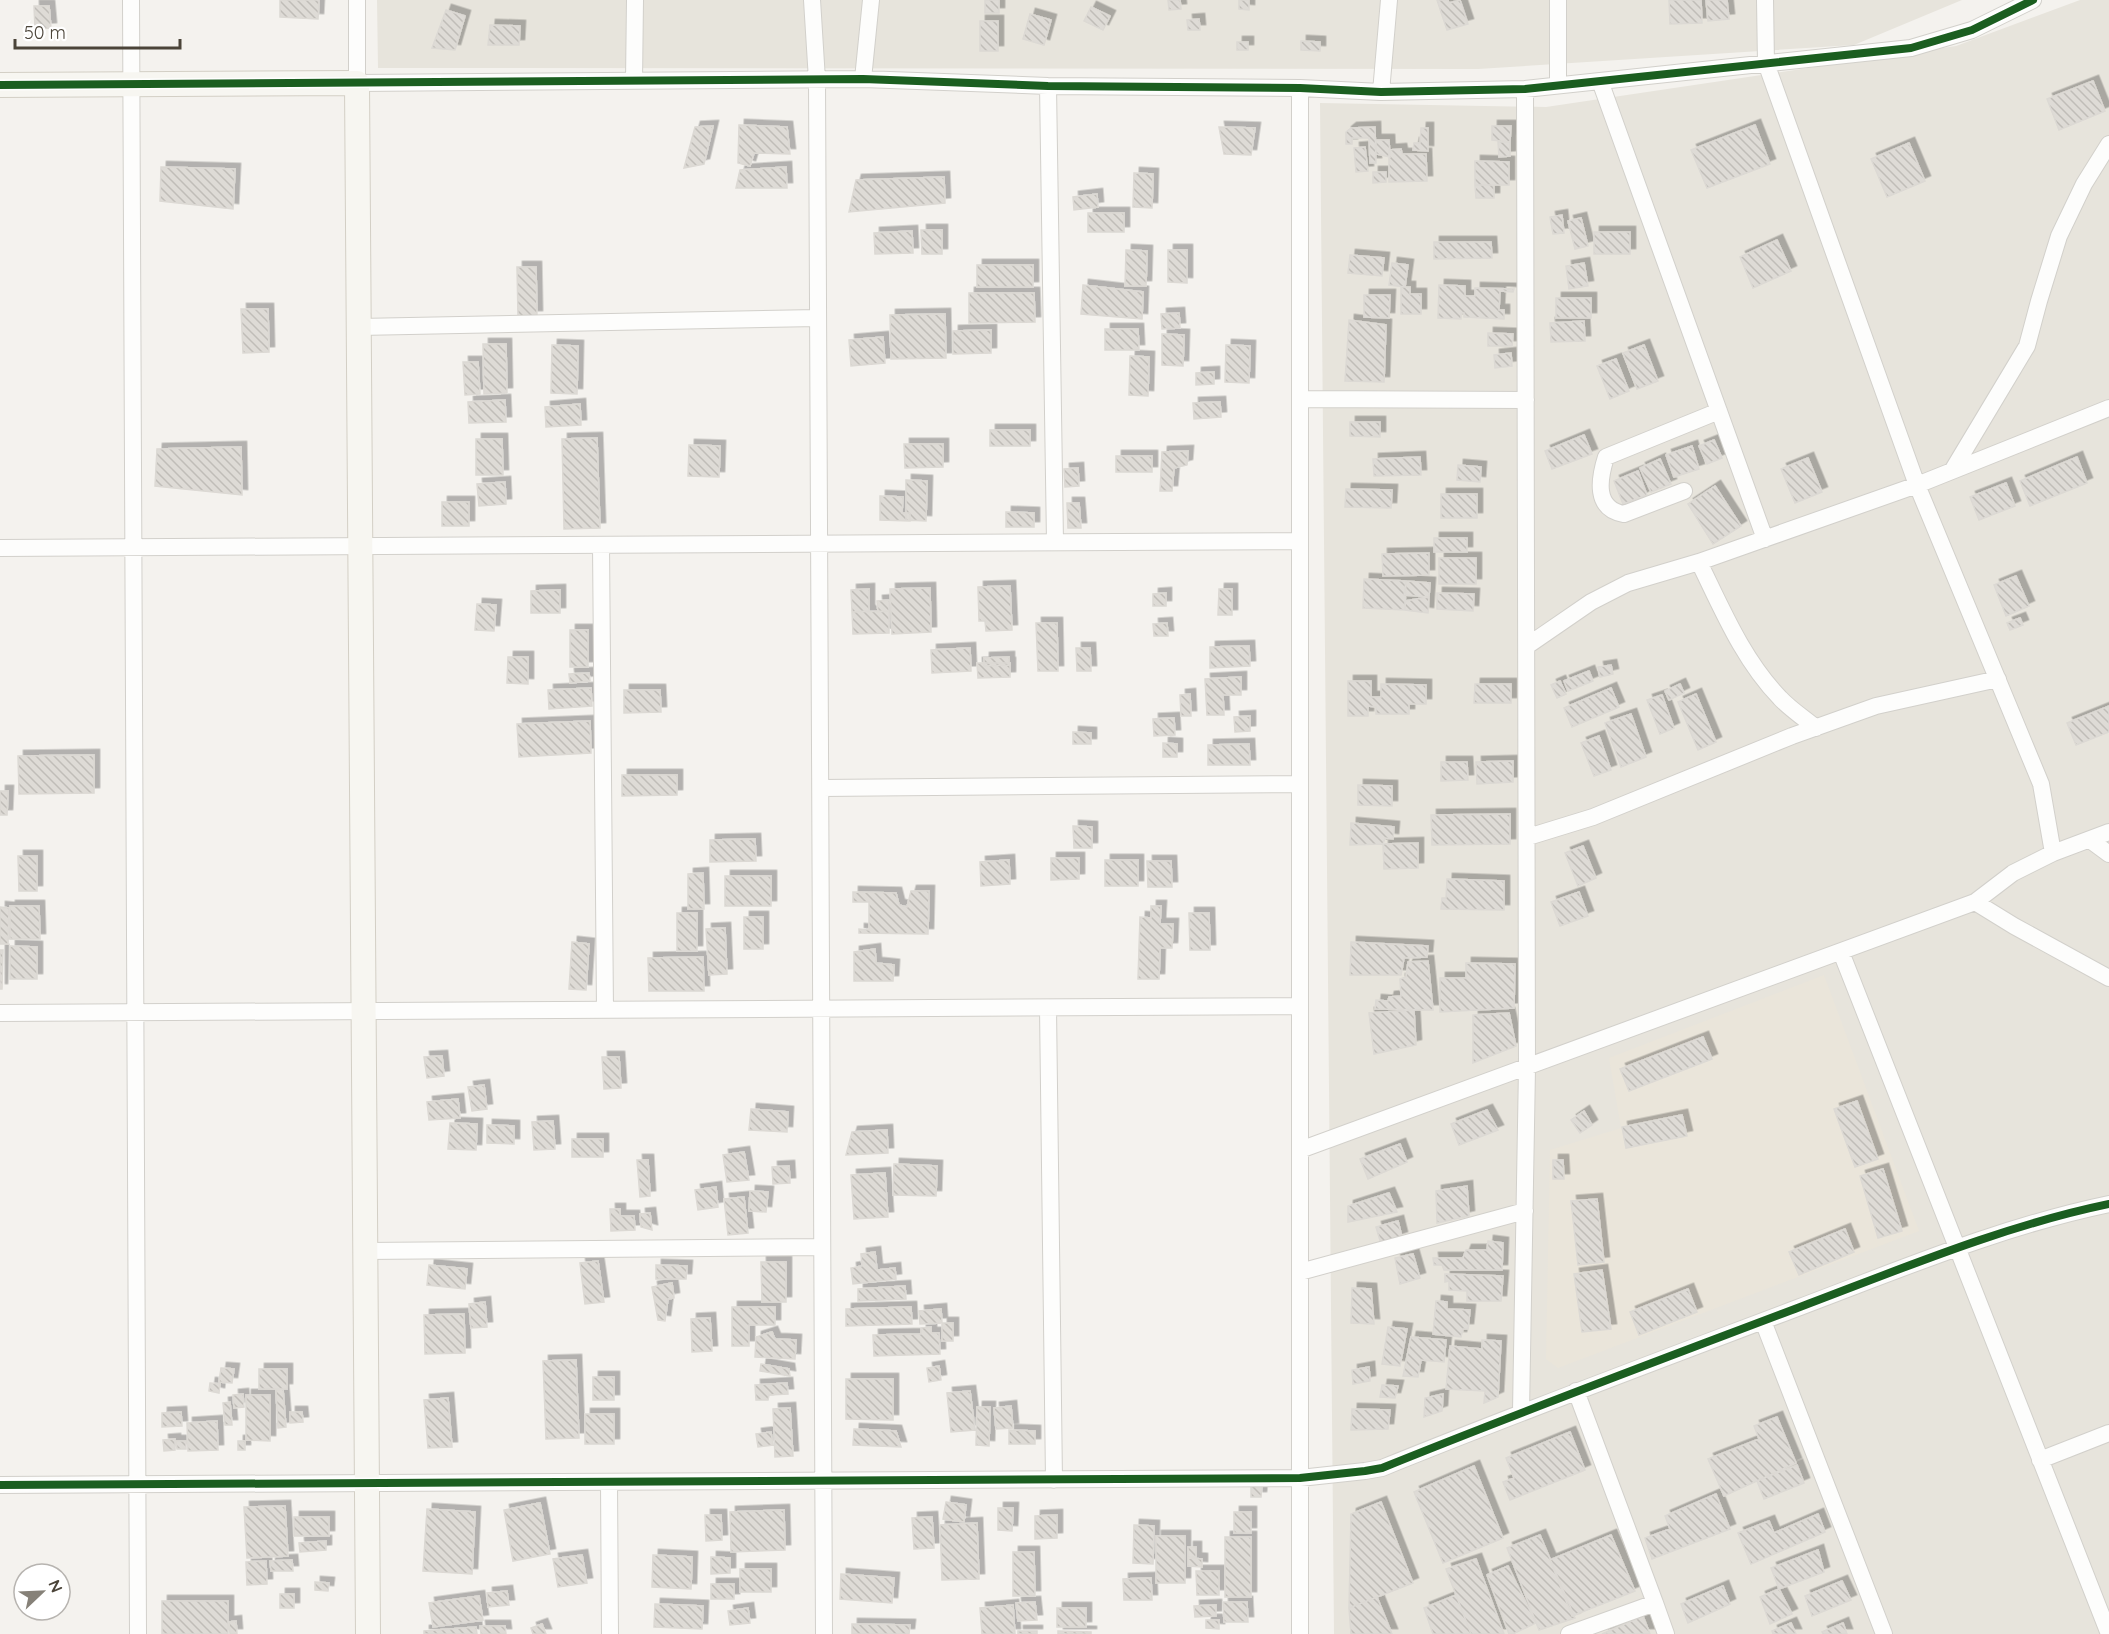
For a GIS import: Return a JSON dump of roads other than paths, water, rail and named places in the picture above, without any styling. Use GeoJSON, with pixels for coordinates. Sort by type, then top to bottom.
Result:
{"type":"FeatureCollection","features":[{"type":"Feature","properties":{"kind":"street"},"geometry":{"type":"LineString","coordinates":[[130,0],[138,1634]]}},
{"type":"Feature","properties":{"kind":"street"},"geometry":{"type":"LineString","coordinates":[[357,0],[368,1634]]}},
{"type":"Feature","properties":{"kind":"street"},"geometry":{"type":"LineString","coordinates":[[634,81],[635,0]]}},
{"type":"Feature","properties":{"kind":"street"},"geometry":{"type":"LineString","coordinates":[[812,0],[818,80],[824,1634]]}},
{"type":"Feature","properties":{"kind":"street"},"geometry":{"type":"LineString","coordinates":[[863,79],[871,0]]}},
{"type":"Feature","properties":{"kind":"street"},"geometry":{"type":"LineString","coordinates":[[1381,92],[1389,0]]}},
{"type":"Feature","properties":{"kind":"street"},"geometry":{"type":"LineString","coordinates":[[1558,0],[1558,84]]}},
{"type":"Feature","properties":{"kind":"street"},"geometry":{"type":"LineString","coordinates":[[1764,0],[1766,63],[1917,485],[2041,784],[2053,853]]}},
{"type":"Feature","properties":{"kind":"street"},"geometry":{"type":"LineString","coordinates":[[0,85],[863,79],[1048,86],[1300,88],[1381,92],[1525,89],[1911,48],[1972,30],[2033,0]]}},
{"type":"Feature","properties":{"kind":"street"},"geometry":{"type":"LineString","coordinates":[[1600,81],[1764,539]]}},
{"type":"Feature","properties":{"kind":"street"},"geometry":{"type":"LineString","coordinates":[[1048,86],[1055,542]]}},
{"type":"Feature","properties":{"kind":"street"},"geometry":{"type":"LineString","coordinates":[[1300,88],[1300,1634]]}},
{"type":"Feature","properties":{"kind":"street"},"geometry":{"type":"LineString","coordinates":[[1521,1412],[1527,1068],[1528,837],[1525,89]]}},
{"type":"Feature","properties":{"kind":"street"},"geometry":{"type":"LineString","coordinates":[[1952,471],[2027,346],[2059,236],[2084,184],[2109,144]]}},
{"type":"Feature","properties":{"kind":"street"},"geometry":{"type":"LineString","coordinates":[[359,327],[818,318]]}},
{"type":"Feature","properties":{"kind":"street"},"geometry":{"type":"LineString","coordinates":[[1300,399],[1526,400]]}},
{"type":"Feature","properties":{"kind":"street"},"geometry":{"type":"LineString","coordinates":[[1527,646],[1611,590],[1656,573],[1699,562],[1917,485],[2109,408]]}},
{"type":"Feature","properties":{"kind":"street"},"geometry":{"type":"LineString","coordinates":[[1684,491],[1624,514],[1615,512],[1606,505],[1599,479],[1606,458],[1719,411]]}},
{"type":"Feature","properties":{"kind":"street"},"geometry":{"type":"LineString","coordinates":[[0,548],[1300,541]]}},
{"type":"Feature","properties":{"kind":"street"},"geometry":{"type":"LineString","coordinates":[[600,545],[605,1010]]}},
{"type":"Feature","properties":{"kind":"street"},"geometry":{"type":"LineString","coordinates":[[1699,562],[1740,645],[1756,670],[1780,699],[1816,728]]}},
{"type":"Feature","properties":{"kind":"street"},"geometry":{"type":"LineString","coordinates":[[1528,837],[1593,817],[1876,706],[1998,679]]}},
{"type":"Feature","properties":{"kind":"street"},"geometry":{"type":"LineString","coordinates":[[821,788],[1300,784]]}},
{"type":"Feature","properties":{"kind":"street"},"geometry":{"type":"LineString","coordinates":[[1300,1150],[1976,902],[2013,873],[2053,853],[2109,832]]}},
{"type":"Feature","properties":{"kind":"street"},"geometry":{"type":"LineString","coordinates":[[2090,840],[2109,854]]}},
{"type":"Feature","properties":{"kind":"street"},"geometry":{"type":"LineString","coordinates":[[1976,902],[2014,926],[2109,978]]}},
{"type":"Feature","properties":{"kind":"street"},"geometry":{"type":"LineString","coordinates":[[1841,952],[2109,1634]]}},
{"type":"Feature","properties":{"kind":"street"},"geometry":{"type":"LineString","coordinates":[[0,1013],[1300,1006]]}},
{"type":"Feature","properties":{"kind":"street"},"geometry":{"type":"LineString","coordinates":[[1048,1008],[1054,1480]]}},
{"type":"Feature","properties":{"kind":"street"},"geometry":{"type":"LineString","coordinates":[[0,1485],[1300,1478],[1365,1472],[1382,1468],[1521,1412],[1957,1248],[2068,1213],[2109,1204]]}},
{"type":"Feature","properties":{"kind":"street"},"geometry":{"type":"LineString","coordinates":[[1300,1272],[1525,1211]]}},
{"type":"Feature","properties":{"kind":"street"},"geometry":{"type":"LineString","coordinates":[[365,1251],[822,1247]]}},
{"type":"Feature","properties":{"kind":"street"},"geometry":{"type":"LineString","coordinates":[[1763,1321],[1884,1634]]}},
{"type":"Feature","properties":{"kind":"street"},"geometry":{"type":"LineString","coordinates":[[1576,1391],[1666,1634]]}},
{"type":"Feature","properties":{"kind":"street"},"geometry":{"type":"LineString","coordinates":[[2040,1460],[2109,1433]]}},
{"type":"Feature","properties":{"kind":"street"},"geometry":{"type":"LineString","coordinates":[[609,1482],[610,1634]]}},
{"type":"Feature","properties":{"kind":"street"},"geometry":{"type":"LineString","coordinates":[[1569,1634],[1655,1603]]}}]}
